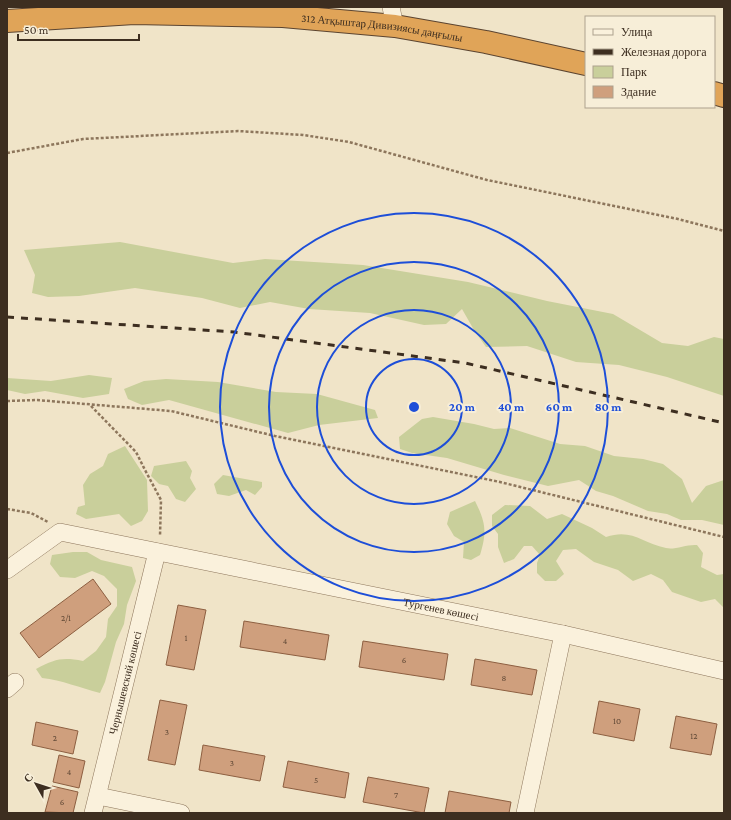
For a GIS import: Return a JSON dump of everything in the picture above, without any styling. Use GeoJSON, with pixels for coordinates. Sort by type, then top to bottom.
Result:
{"type":"FeatureCollection","features":[{"type":"Feature","properties":{"kind":"highway","name":"312 Атқыштар Дивизиясы даңғылы"},"geometry":{"type":"LineString","coordinates":[[7,21],[172,13],[283,16],[393,16],[486,42],[585,64]]}},
{"type":"Feature","properties":{"kind":"street","name":"Тургенев көшесі"},"geometry":{"type":"LineString","coordinates":[[60,532],[562,634],[724,671]]}},
{"type":"Feature","properties":{"kind":"street"},"geometry":{"type":"LineString","coordinates":[[7,570],[60,532]]}},
{"type":"Feature","properties":{"kind":"street","name":"Чернышевский көшесі"},"geometry":{"type":"LineString","coordinates":[[93,813],[157,552]]}},
{"type":"Feature","properties":{"kind":"street"},"geometry":{"type":"LineString","coordinates":[[525,813],[562,634]]}},
{"type":"Feature","properties":{"kind":"street"},"geometry":{"type":"LineString","coordinates":[[98,796],[181,813]]}},
{"type":"Feature","properties":{"kind":"path"},"geometry":{"type":"LineString","coordinates":[[7,153],[82,139],[238,131],[303,135],[349,142],[487,180],[678,219],[724,231]]}},
{"type":"Feature","properties":{"kind":"path"},"geometry":{"type":"LineString","coordinates":[[7,401],[37,400],[91,406],[171,411],[275,436],[500,482],[724,537]]}},
{"type":"Feature","properties":{"kind":"path"},"geometry":{"type":"LineString","coordinates":[[91,406],[136,452],[161,500],[160,531],[157,552]]}},
{"type":"Feature","properties":{"kind":"path"},"geometry":{"type":"LineString","coordinates":[[7,509],[31,513],[50,522],[60,532]]}},
{"type":"Feature","properties":{"kind":"green space"},"geometry":{"type":"Polygon","coordinates":[[[120,242],[233,263],[265,259],[363,265],[468,282],[547,301],[613,314],[662,343],[688,346],[714,337],[724,339],[724,396],[667,377],[619,365],[576,362],[527,346],[486,347],[462,309],[446,324],[424,325],[370,313],[309,309],[270,302],[240,308],[202,298],[135,288],[79,296],[48,297],[32,293],[35,275],[24,250],[120,242]]]}},
{"type":"Feature","properties":{"kind":"green space"},"geometry":{"type":"Polygon","coordinates":[[[89,375],[112,378],[109,394],[83,398],[45,391],[25,394],[7,390],[7,378],[51,381],[89,375]]]}},
{"type":"Feature","properties":{"kind":"green space"},"geometry":{"type":"Polygon","coordinates":[[[166,379],[218,382],[276,392],[317,394],[375,410],[378,418],[319,425],[288,433],[169,400],[142,405],[128,399],[124,389],[144,381],[166,379]]]}},
{"type":"Feature","properties":{"kind":"green space"},"geometry":{"type":"Polygon","coordinates":[[[433,417],[494,429],[510,428],[560,444],[585,446],[614,456],[643,459],[663,464],[682,479],[692,503],[706,486],[724,480],[724,525],[702,520],[681,520],[667,514],[648,511],[613,496],[596,491],[579,480],[548,486],[447,458],[412,453],[400,449],[399,437],[422,419],[433,417]]]}},
{"type":"Feature","properties":{"kind":"green space"},"geometry":{"type":"Polygon","coordinates":[[[125,446],[147,480],[148,511],[142,521],[131,526],[119,514],[86,519],[76,514],[78,507],[85,505],[83,485],[90,474],[103,466],[108,454],[125,446]]]}},
{"type":"Feature","properties":{"kind":"green space"},"geometry":{"type":"Polygon","coordinates":[[[186,461],[192,471],[190,478],[196,489],[185,502],[176,499],[168,486],[159,484],[151,476],[154,466],[186,461]]]}},
{"type":"Feature","properties":{"kind":"green space"},"geometry":{"type":"Polygon","coordinates":[[[223,475],[262,482],[262,487],[255,495],[246,490],[229,496],[217,494],[214,484],[223,475]]]}},
{"type":"Feature","properties":{"kind":"green space"},"geometry":{"type":"Polygon","coordinates":[[[475,501],[483,522],[484,540],[480,555],[471,560],[463,558],[464,542],[454,536],[447,524],[450,512],[475,501]]]}},
{"type":"Feature","properties":{"kind":"green space"},"geometry":{"type":"Polygon","coordinates":[[[505,505],[530,506],[547,519],[562,514],[592,528],[606,537],[623,534],[630,535],[666,548],[697,545],[703,553],[701,567],[717,575],[724,574],[724,608],[715,599],[701,602],[672,592],[663,580],[651,574],[633,581],[618,570],[594,562],[576,549],[563,550],[556,561],[564,574],[556,581],[545,581],[537,573],[537,563],[540,555],[532,546],[524,546],[514,559],[504,563],[498,547],[498,534],[492,526],[492,515],[505,505]]]}},
{"type":"Feature","properties":{"kind":"green space"},"geometry":{"type":"Polygon","coordinates":[[[87,552],[101,560],[132,567],[136,581],[127,605],[124,624],[116,642],[105,682],[100,693],[64,682],[42,678],[36,669],[48,663],[64,659],[83,661],[96,651],[106,637],[108,619],[117,606],[117,589],[104,576],[92,571],[75,578],[60,577],[50,564],[52,555],[87,552]]]}},
{"type":"Feature","properties":{"kind":"building"},"geometry":{"type":"Polygon","coordinates":[[[93,579],[111,604],[39,658],[20,633],[93,579]]]}},
{"type":"Feature","properties":{"kind":"building"},"geometry":{"type":"Polygon","coordinates":[[[178,605],[206,610],[194,670],[166,665],[178,605]]]}},
{"type":"Feature","properties":{"kind":"building"},"geometry":{"type":"Polygon","coordinates":[[[244,621],[329,635],[325,660],[240,647],[244,621]]]}},
{"type":"Feature","properties":{"kind":"building"},"geometry":{"type":"Polygon","coordinates":[[[363,641],[448,654],[444,680],[359,667],[363,641]]]}},
{"type":"Feature","properties":{"kind":"building"},"geometry":{"type":"Polygon","coordinates":[[[475,659],[537,670],[532,695],[471,685],[475,659]]]}},
{"type":"Feature","properties":{"kind":"building"},"geometry":{"type":"Polygon","coordinates":[[[160,700],[187,705],[175,765],[148,760],[160,700]]]}},
{"type":"Feature","properties":{"kind":"building"},"geometry":{"type":"Polygon","coordinates":[[[599,701],[640,709],[634,741],[593,733],[599,701]]]}},
{"type":"Feature","properties":{"kind":"building"},"geometry":{"type":"Polygon","coordinates":[[[676,716],[717,724],[711,755],[670,748],[676,716]]]}},
{"type":"Feature","properties":{"kind":"building"},"geometry":{"type":"Polygon","coordinates":[[[36,722],[78,731],[73,754],[32,745],[36,722]]]}},
{"type":"Feature","properties":{"kind":"building"},"geometry":{"type":"Polygon","coordinates":[[[203,745],[265,756],[260,781],[199,770],[203,745]]]}},
{"type":"Feature","properties":{"kind":"building"},"geometry":{"type":"Polygon","coordinates":[[[59,755],[85,761],[79,788],[53,782],[59,755]]]}},
{"type":"Feature","properties":{"kind":"building"},"geometry":{"type":"Polygon","coordinates":[[[288,761],[349,773],[345,798],[283,787],[288,761]]]}},
{"type":"Feature","properties":{"kind":"building"},"geometry":{"type":"Polygon","coordinates":[[[368,777],[429,788],[424,813],[363,802],[368,777]]]}},
{"type":"Feature","properties":{"kind":"building"},"geometry":{"type":"Polygon","coordinates":[[[52,786],[78,792],[73,813],[45,812],[52,786]]]}},
{"type":"Feature","properties":{"kind":"building"},"geometry":{"type":"Polygon","coordinates":[[[449,791],[511,802],[509,813],[445,813],[449,791]]]}},
{"type":"Feature","properties":{"kind":"railway"},"geometry":{"type":"LineString","coordinates":[[7,317],[234,332],[465,363],[724,423]]}}]}
